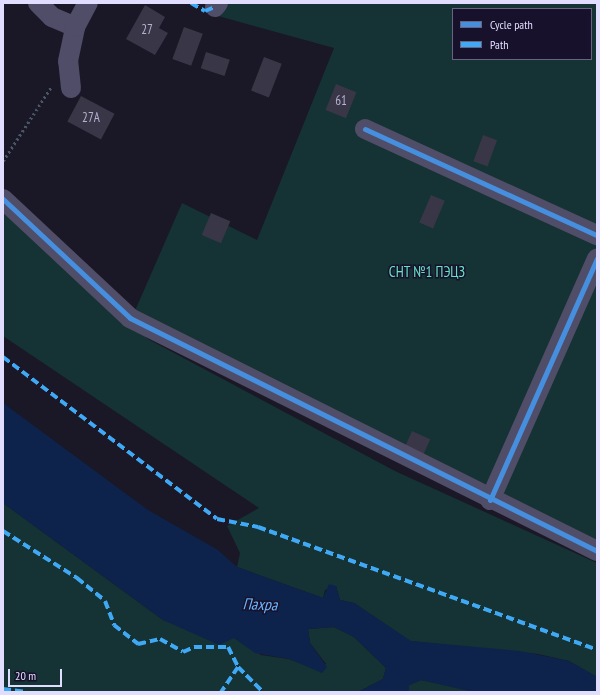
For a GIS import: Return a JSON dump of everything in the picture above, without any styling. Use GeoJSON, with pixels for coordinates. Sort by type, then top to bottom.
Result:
{"type":"FeatureCollection","features":[{"type":"Feature","properties":{"kind":"street"},"geometry":{"type":"LineString","coordinates":[[38,3],[52,17],[75,26]]}},
{"type":"Feature","properties":{"kind":"street"},"geometry":{"type":"LineString","coordinates":[[71,88],[68,61],[75,26],[88,3]]}},
{"type":"Feature","properties":{"kind":"street"},"geometry":{"type":"LineString","coordinates":[[365,129],[597,235]]}},
{"type":"Feature","properties":{"kind":"street"},"geometry":{"type":"LineString","coordinates":[[3,199],[130,318],[490,500],[597,551]]}},
{"type":"Feature","properties":{"kind":"street"},"geometry":{"type":"LineString","coordinates":[[490,500],[597,259]]}},
{"type":"Feature","properties":{"kind":"path"},"geometry":{"type":"LineString","coordinates":[[3,160],[68,61]]}},
{"type":"Feature","properties":{"kind":"green space","name":"СНТ №1 ПЭЦЗ"},"geometry":{"type":"Polygon","coordinates":[[[226,3],[597,3],[597,543],[134,313],[182,203],[257,240],[334,48],[218,16],[226,3]]]}},
{"type":"Feature","properties":{"kind":"green space"},"geometry":{"type":"Polygon","coordinates":[[[3,210],[148,339],[395,471],[597,563],[597,677],[569,661],[538,654],[410,641],[354,603],[340,600],[336,586],[325,590],[323,598],[237,567],[240,553],[227,526],[259,508],[3,336],[3,210]]]}},
{"type":"Feature","properties":{"kind":"green space"},"geometry":{"type":"Polygon","coordinates":[[[3,503],[163,620],[234,638],[261,655],[289,659],[308,666],[326,664],[310,643],[308,629],[334,627],[354,637],[386,668],[383,679],[358,692],[3,692],[3,503]]]}},
{"type":"Feature","properties":{"kind":"green space"},"geometry":{"type":"Polygon","coordinates":[[[421,680],[473,692],[409,692],[409,685],[421,680]]]}},
{"type":"Feature","properties":{"kind":"water","name":"Пахра"},"geometry":{"type":"Polygon","coordinates":[[[3,403],[148,510],[218,550],[237,567],[323,598],[329,584],[336,586],[340,600],[354,603],[411,641],[520,651],[569,661],[597,677],[597,692],[473,692],[421,680],[409,685],[409,692],[358,692],[383,679],[386,668],[354,637],[334,627],[308,629],[310,643],[327,667],[322,673],[289,659],[255,653],[234,638],[219,645],[163,620],[3,503],[3,403]]]}},
{"type":"Feature","properties":{"kind":"building"},"geometry":{"type":"Polygon","coordinates":[[[145,5],[165,17],[159,28],[168,33],[155,55],[126,39],[145,5]]]}},
{"type":"Feature","properties":{"kind":"building"},"geometry":{"type":"Polygon","coordinates":[[[184,27],[203,34],[191,66],[172,59],[184,27]]]}},
{"type":"Feature","properties":{"kind":"building"},"geometry":{"type":"Polygon","coordinates":[[[206,52],[230,60],[225,76],[201,68],[206,52]]]}},
{"type":"Feature","properties":{"kind":"building"},"geometry":{"type":"Polygon","coordinates":[[[264,57],[282,64],[269,97],[251,91],[264,57]]]}},
{"type":"Feature","properties":{"kind":"building"},"geometry":{"type":"Polygon","coordinates":[[[336,84],[356,92],[346,118],[326,110],[336,84]]]}},
{"type":"Feature","properties":{"kind":"building"},"geometry":{"type":"Polygon","coordinates":[[[81,96],[115,114],[101,139],[67,122],[81,96]]]}},
{"type":"Feature","properties":{"kind":"building"},"geometry":{"type":"Polygon","coordinates":[[[483,135],[497,140],[488,166],[473,161],[483,135]]]}},
{"type":"Feature","properties":{"kind":"building"},"geometry":{"type":"Polygon","coordinates":[[[431,195],[445,201],[433,228],[419,223],[431,195]]]}},
{"type":"Feature","properties":{"kind":"building"},"geometry":{"type":"Polygon","coordinates":[[[211,213],[230,221],[221,243],[202,235],[211,213]]]}},
{"type":"Feature","properties":{"kind":"building"},"geometry":{"type":"Polygon","coordinates":[[[412,431],[430,439],[423,455],[405,447],[412,431]]]}},
{"type":"Feature","properties":{"kind":"marked path"},"geometry":{"type":"LineString","coordinates":[[191,3],[205,11],[215,7]]}},
{"type":"Feature","properties":{"kind":"marked path"},"geometry":{"type":"LineString","coordinates":[[3,357],[217,519],[258,527],[597,650]]}},
{"type":"Feature","properties":{"kind":"marked path"},"geometry":{"type":"LineString","coordinates":[[3,531],[77,578],[105,601],[114,625],[138,644],[160,639],[183,652],[194,647],[228,647],[238,667],[221,692]]}},
{"type":"Feature","properties":{"kind":"marked path"},"geometry":{"type":"LineString","coordinates":[[238,667],[263,692]]}},
{"type":"Feature","properties":{"kind":"marked path"},"geometry":{"type":"LineString","coordinates":[[3,689],[27,692]]}},
{"type":"Feature","properties":{"kind":"cycle path"},"geometry":{"type":"LineString","coordinates":[[365,129],[597,235]]}},
{"type":"Feature","properties":{"kind":"cycle path"},"geometry":{"type":"LineString","coordinates":[[3,199],[130,318],[597,551]]}},
{"type":"Feature","properties":{"kind":"cycle path"},"geometry":{"type":"LineString","coordinates":[[490,500],[597,259]]}}]}
